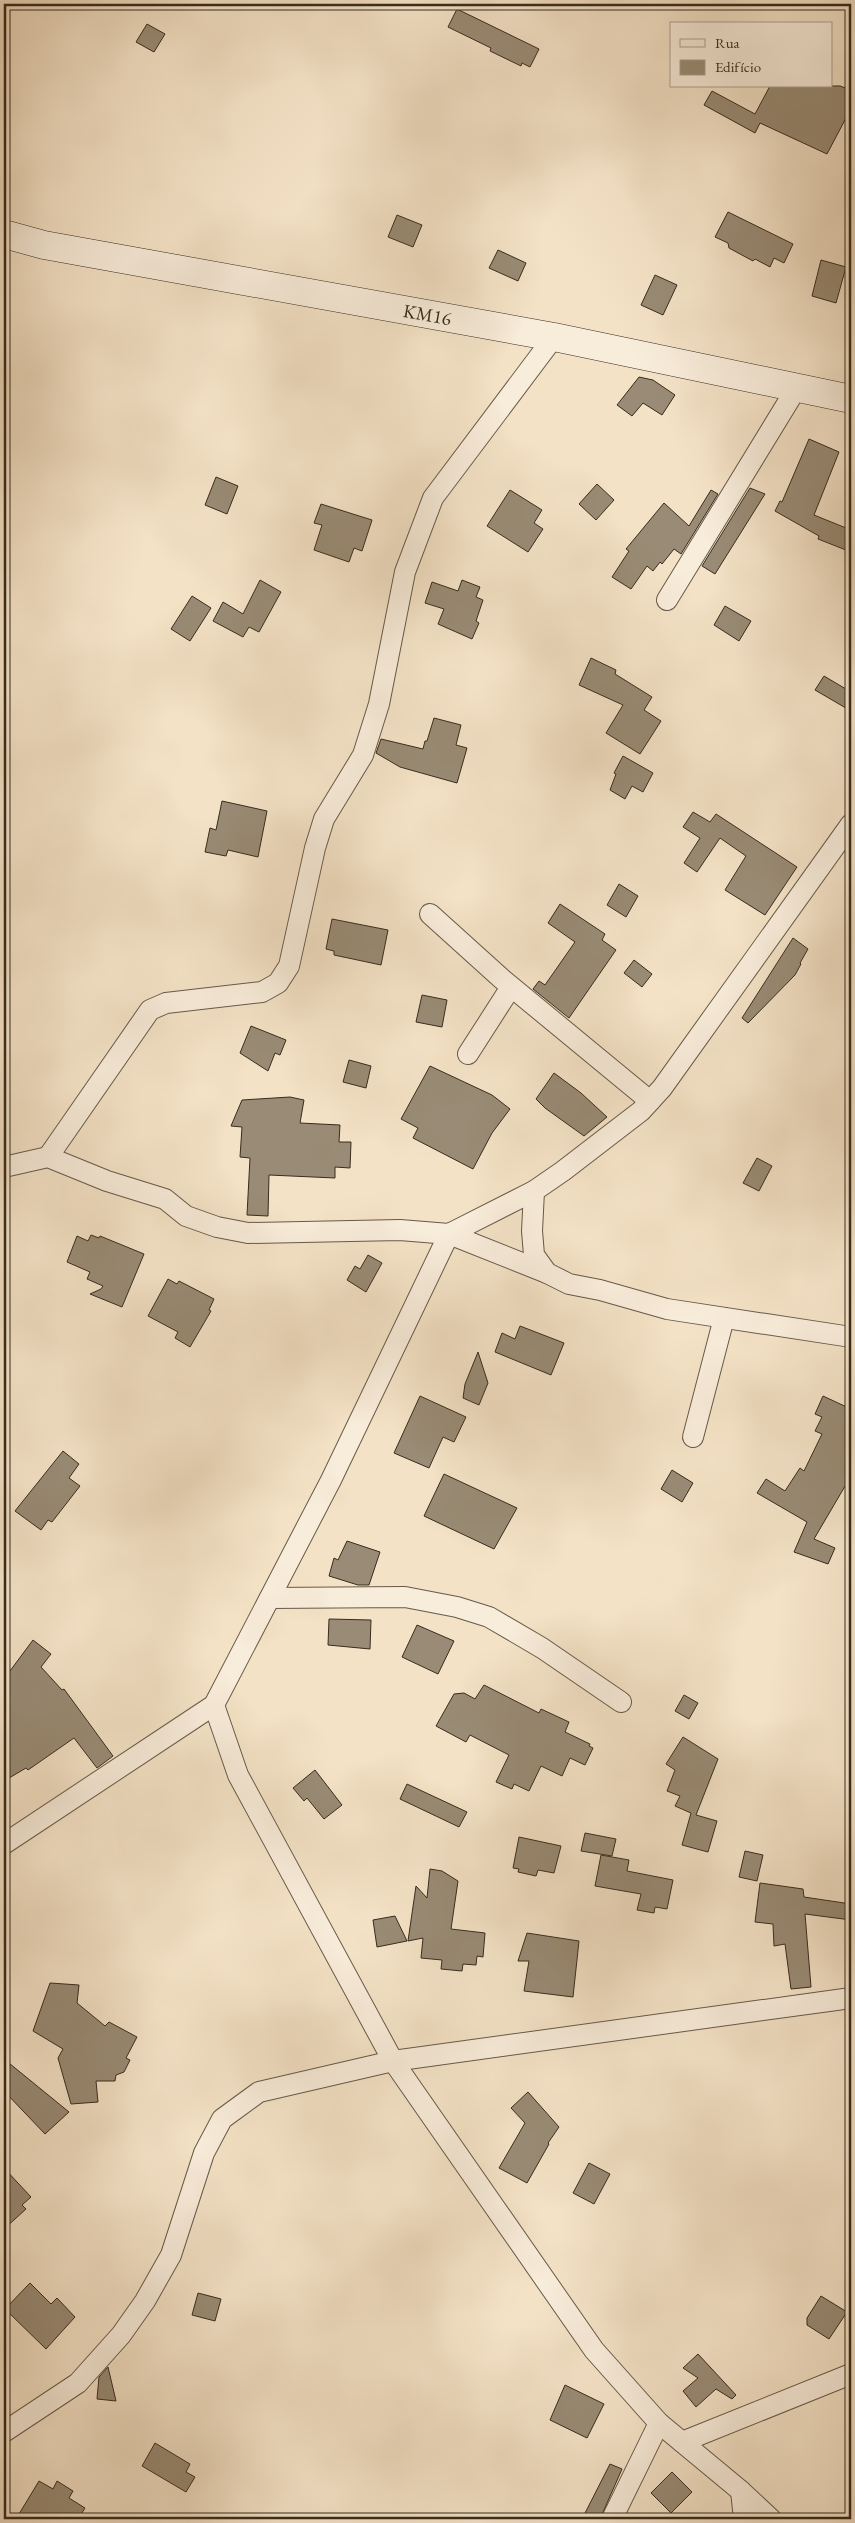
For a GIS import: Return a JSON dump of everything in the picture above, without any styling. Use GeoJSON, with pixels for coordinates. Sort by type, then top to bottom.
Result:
{"type":"FeatureCollection","features":[{"type":"Feature","properties":{"kind":"street","name":"KM16"},"geometry":{"type":"LineString","coordinates":[[4,234],[54,247],[554,337],[851,400]]}},
{"type":"Feature","properties":{"kind":"street"},"geometry":{"type":"LineString","coordinates":[[48,1157],[150,1010],[166,1003],[262,992],[278,983],[289,966],[315,848],[324,819],[363,755],[380,704],[405,572],[433,498],[554,337]]}},
{"type":"Feature","properties":{"kind":"street"},"geometry":{"type":"LineString","coordinates":[[667,600],[796,389]]}},
{"type":"Feature","properties":{"kind":"street"},"geometry":{"type":"LineString","coordinates":[[4,1844],[214,1705],[331,1480],[450,1234],[534,1191],[641,1111],[714,1016],[851,824]]}},
{"type":"Feature","properties":{"kind":"street"},"geometry":{"type":"LineString","coordinates":[[430,914],[511,986],[650,1101]]}},
{"type":"Feature","properties":{"kind":"street"},"geometry":{"type":"LineString","coordinates":[[468,1054],[511,986]]}},
{"type":"Feature","properties":{"kind":"street"},"geometry":{"type":"LineString","coordinates":[[4,1167],[48,1157],[107,1181],[165,1199],[186,1216],[217,1227],[248,1233],[400,1230],[450,1234],[569,1284],[600,1290],[667,1309],[851,1336]]}},
{"type":"Feature","properties":{"kind":"street"},"geometry":{"type":"LineString","coordinates":[[534,1191],[532,1231],[534,1255],[546,1273]]}},
{"type":"Feature","properties":{"kind":"street"},"geometry":{"type":"LineString","coordinates":[[693,1437],[724,1318]]}},
{"type":"Feature","properties":{"kind":"street"},"geometry":{"type":"LineString","coordinates":[[270,1598],[405,1597],[457,1607],[489,1617],[542,1648],[621,1702]]}},
{"type":"Feature","properties":{"kind":"street"},"geometry":{"type":"LineString","coordinates":[[214,1705],[238,1776],[393,2060],[594,2350],[659,2423],[741,2491],[771,2519]]}},
{"type":"Feature","properties":{"kind":"street"},"geometry":{"type":"LineString","coordinates":[[4,2432],[78,2383],[121,2335],[145,2301],[171,2255],[204,2153],[222,2119],[259,2092],[393,2060],[851,1998]]}},
{"type":"Feature","properties":{"kind":"street"},"geometry":{"type":"LineString","coordinates":[[682,2442],[851,2374]]}},
{"type":"Feature","properties":{"kind":"street"},"geometry":{"type":"LineString","coordinates":[[612,2519],[659,2423]]}},
{"type":"Feature","properties":{"kind":"street"},"geometry":{"type":"LineString","coordinates":[[741,2491],[744,2519]]}},
{"type":"Feature","properties":{"kind":"building"},"geometry":{"type":"Polygon","coordinates":[[[457,9],[539,49],[530,67],[522,63],[521,66],[490,51],[491,48],[448,27],[457,9]]]}},
{"type":"Feature","properties":{"kind":"building"},"geometry":{"type":"Polygon","coordinates":[[[147,24],[165,34],[154,52],[136,42],[147,24]]]}},
{"type":"Feature","properties":{"kind":"building"},"geometry":{"type":"Polygon","coordinates":[[[832,86],[840,86],[851,90],[851,120],[846,118],[827,154],[760,123],[755,133],[704,105],[712,91],[755,114],[769,88],[832,88],[832,86]]]}},
{"type":"Feature","properties":{"kind":"building"},"geometry":{"type":"Polygon","coordinates":[[[728,212],[793,244],[784,263],[774,258],[770,267],[755,259],[753,261],[729,248],[728,243],[715,237],[728,212]]]}},
{"type":"Feature","properties":{"kind":"building"},"geometry":{"type":"Polygon","coordinates":[[[397,215],[422,225],[413,247],[388,237],[397,215]]]}},
{"type":"Feature","properties":{"kind":"building"},"geometry":{"type":"Polygon","coordinates":[[[498,250],[526,263],[518,281],[489,268],[498,250]]]}},
{"type":"Feature","properties":{"kind":"building"},"geometry":{"type":"Polygon","coordinates":[[[821,260],[846,267],[836,303],[812,296],[821,260]]]}},
{"type":"Feature","properties":{"kind":"building"},"geometry":{"type":"Polygon","coordinates":[[[655,275],[677,285],[663,315],[641,305],[655,275]]]}},
{"type":"Feature","properties":{"kind":"building"},"geometry":{"type":"Polygon","coordinates":[[[639,377],[653,380],[675,395],[662,415],[643,403],[632,416],[617,405],[639,377]]]}},
{"type":"Feature","properties":{"kind":"building"},"geometry":{"type":"Polygon","coordinates":[[[809,439],[839,452],[814,515],[851,530],[851,552],[818,539],[819,536],[775,511],[780,501],[782,502],[809,439]]]}},
{"type":"Feature","properties":{"kind":"building"},"geometry":{"type":"Polygon","coordinates":[[[216,477],[238,486],[227,514],[205,505],[216,477]]]}},
{"type":"Feature","properties":{"kind":"building"},"geometry":{"type":"Polygon","coordinates":[[[597,484],[614,500],[596,520],[579,504],[597,484]]]}},
{"type":"Feature","properties":{"kind":"building"},"geometry":{"type":"Polygon","coordinates":[[[750,488],[765,494],[715,574],[702,566],[750,488]]]}},
{"type":"Feature","properties":{"kind":"building"},"geometry":{"type":"Polygon","coordinates":[[[510,490],[542,510],[534,523],[543,529],[528,552],[487,526],[510,490]]]}},
{"type":"Feature","properties":{"kind":"building"},"geometry":{"type":"Polygon","coordinates":[[[711,490],[718,494],[681,554],[674,549],[662,564],[660,562],[653,571],[647,566],[631,589],[612,577],[629,551],[626,549],[664,503],[689,526],[711,490]]]}},
{"type":"Feature","properties":{"kind":"building"},"geometry":{"type":"Polygon","coordinates":[[[321,504],[372,520],[362,551],[354,548],[349,562],[314,550],[322,525],[314,523],[321,504]]]}},
{"type":"Feature","properties":{"kind":"building"},"geometry":{"type":"Polygon","coordinates":[[[260,580],[281,592],[259,632],[249,627],[243,637],[213,621],[223,602],[243,614],[260,580]]]}},
{"type":"Feature","properties":{"kind":"building"},"geometry":{"type":"Polygon","coordinates":[[[462,580],[480,587],[476,597],[483,600],[476,621],[479,623],[472,639],[438,624],[444,609],[425,603],[432,582],[458,591],[462,580]]]}},
{"type":"Feature","properties":{"kind":"building"},"geometry":{"type":"Polygon","coordinates":[[[192,596],[211,608],[190,641],[171,629],[192,596]]]}},
{"type":"Feature","properties":{"kind":"building"},"geometry":{"type":"Polygon","coordinates":[[[725,606],[751,621],[739,641],[714,625],[725,606]]]}},
{"type":"Feature","properties":{"kind":"building"},"geometry":{"type":"Polygon","coordinates":[[[591,658],[616,670],[615,674],[652,697],[644,710],[661,721],[640,754],[606,733],[623,705],[579,685],[591,658]]]}},
{"type":"Feature","properties":{"kind":"building"},"geometry":{"type":"Polygon","coordinates":[[[824,676],[851,692],[851,711],[815,690],[824,676]]]}},
{"type":"Feature","properties":{"kind":"building"},"geometry":{"type":"Polygon","coordinates":[[[434,718],[461,725],[456,745],[467,748],[457,783],[400,767],[376,753],[381,739],[423,749],[434,718]]]}},
{"type":"Feature","properties":{"kind":"building"},"geometry":{"type":"Polygon","coordinates":[[[623,756],[653,773],[643,792],[632,786],[625,799],[610,790],[616,774],[614,773],[623,756]]]}},
{"type":"Feature","properties":{"kind":"building"},"geometry":{"type":"Polygon","coordinates":[[[222,801],[267,811],[258,857],[228,850],[226,856],[205,852],[210,828],[216,830],[222,801]]]}},
{"type":"Feature","properties":{"kind":"building"},"geometry":{"type":"Polygon","coordinates":[[[693,812],[710,822],[716,814],[797,867],[765,915],[725,890],[746,856],[720,838],[697,872],[684,863],[700,838],[683,827],[693,812]]]}},
{"type":"Feature","properties":{"kind":"building"},"geometry":{"type":"Polygon","coordinates":[[[619,884],[638,896],[626,917],[607,905],[619,884]]]}},
{"type":"Feature","properties":{"kind":"building"},"geometry":{"type":"Polygon","coordinates":[[[560,904],[605,934],[602,940],[616,950],[569,1018],[533,989],[539,981],[545,985],[575,942],[548,923],[560,904]]]}},
{"type":"Feature","properties":{"kind":"building"},"geometry":{"type":"Polygon","coordinates":[[[332,919],[388,930],[381,965],[334,955],[334,951],[326,949],[332,919]]]}},
{"type":"Feature","properties":{"kind":"building"},"geometry":{"type":"Polygon","coordinates":[[[793,938],[808,949],[801,964],[795,975],[748,1023],[742,1018],[793,938]]]}},
{"type":"Feature","properties":{"kind":"building"},"geometry":{"type":"Polygon","coordinates":[[[634,960],[652,974],[642,987],[624,973],[634,960]]]}},
{"type":"Feature","properties":{"kind":"building"},"geometry":{"type":"Polygon","coordinates":[[[422,995],[447,1000],[442,1027],[416,1022],[422,995]]]}},
{"type":"Feature","properties":{"kind":"building"},"geometry":{"type":"Polygon","coordinates":[[[251,1026],[286,1040],[280,1055],[275,1053],[268,1071],[240,1053],[251,1026]]]}},
{"type":"Feature","properties":{"kind":"building"},"geometry":{"type":"Polygon","coordinates":[[[349,1060],[371,1066],[366,1088],[343,1082],[349,1060]]]}},
{"type":"Feature","properties":{"kind":"building"},"geometry":{"type":"Polygon","coordinates":[[[430,1066],[492,1095],[510,1109],[492,1133],[473,1169],[413,1138],[418,1128],[401,1119],[430,1066]]]}},
{"type":"Feature","properties":{"kind":"building"},"geometry":{"type":"Polygon","coordinates":[[[554,1073],[581,1093],[607,1117],[584,1136],[545,1108],[536,1099],[554,1073]]]}},
{"type":"Feature","properties":{"kind":"building"},"geometry":{"type":"Polygon","coordinates":[[[290,1097],[304,1100],[300,1123],[340,1125],[339,1142],[351,1142],[350,1168],[335,1167],[335,1178],[269,1175],[268,1216],[247,1215],[250,1158],[240,1157],[242,1127],[231,1126],[242,1100],[290,1097]]]}},
{"type":"Feature","properties":{"kind":"building"},"geometry":{"type":"Polygon","coordinates":[[[757,1158],[772,1166],[759,1191],[743,1183],[757,1158]]]}},
{"type":"Feature","properties":{"kind":"building"},"geometry":{"type":"Polygon","coordinates":[[[91,1235],[99,1238],[100,1236],[144,1254],[122,1307],[90,1294],[101,1289],[103,1286],[87,1279],[90,1272],[67,1262],[77,1236],[88,1241],[91,1235]]]}},
{"type":"Feature","properties":{"kind":"building"},"geometry":{"type":"Polygon","coordinates":[[[368,1255],[382,1263],[366,1292],[347,1280],[355,1266],[360,1269],[368,1255]]]}},
{"type":"Feature","properties":{"kind":"building"},"geometry":{"type":"Polygon","coordinates":[[[168,1279],[177,1284],[179,1281],[214,1299],[209,1310],[211,1311],[190,1347],[175,1338],[178,1332],[148,1316],[168,1279]]]}},
{"type":"Feature","properties":{"kind":"building"},"geometry":{"type":"Polygon","coordinates":[[[520,1326],[564,1343],[551,1375],[495,1352],[502,1333],[515,1339],[520,1326]]]}},
{"type":"Feature","properties":{"kind":"building"},"geometry":{"type":"Polygon","coordinates":[[[478,1352],[488,1383],[479,1405],[463,1398],[465,1384],[478,1352]]]}},
{"type":"Feature","properties":{"kind":"building"},"geometry":{"type":"Polygon","coordinates":[[[420,1396],[466,1417],[454,1442],[443,1437],[429,1468],[394,1453],[420,1396]]]}},
{"type":"Feature","properties":{"kind":"building"},"geometry":{"type":"Polygon","coordinates":[[[823,1396],[851,1409],[851,1476],[814,1539],[835,1548],[828,1564],[794,1552],[807,1522],[757,1493],[766,1479],[785,1491],[800,1468],[804,1471],[822,1434],[815,1431],[822,1417],[815,1414],[823,1396]]]}},
{"type":"Feature","properties":{"kind":"building"},"geometry":{"type":"Polygon","coordinates":[[[63,1451],[79,1464],[69,1478],[80,1486],[52,1522],[48,1520],[41,1530],[15,1511],[63,1451]]]}},
{"type":"Feature","properties":{"kind":"building"},"geometry":{"type":"Polygon","coordinates":[[[672,1470],[693,1483],[682,1502],[661,1489],[672,1470]]]}},
{"type":"Feature","properties":{"kind":"building"},"geometry":{"type":"Polygon","coordinates":[[[444,1474],[517,1508],[494,1549],[424,1516],[444,1474]]]}},
{"type":"Feature","properties":{"kind":"building"},"geometry":{"type":"Polygon","coordinates":[[[347,1541],[380,1552],[369,1585],[358,1585],[329,1576],[334,1558],[338,1560],[347,1541]]]}},
{"type":"Feature","properties":{"kind":"building"},"geometry":{"type":"Polygon","coordinates":[[[329,1619],[371,1620],[370,1649],[328,1645],[329,1619]]]}},
{"type":"Feature","properties":{"kind":"building"},"geometry":{"type":"Polygon","coordinates":[[[417,1625],[454,1641],[438,1674],[402,1657],[417,1625]]]}},
{"type":"Feature","properties":{"kind":"building"},"geometry":{"type":"Polygon","coordinates":[[[33,1640],[51,1654],[41,1667],[62,1690],[64,1689],[113,1756],[97,1768],[74,1738],[28,1770],[26,1768],[4,1781],[4,1679],[33,1640]]]}},
{"type":"Feature","properties":{"kind":"building"},"geometry":{"type":"Polygon","coordinates":[[[484,1685],[539,1713],[541,1709],[569,1722],[565,1732],[590,1744],[589,1746],[593,1748],[585,1765],[570,1758],[562,1776],[541,1766],[529,1791],[514,1784],[512,1789],[496,1782],[509,1755],[470,1735],[466,1742],[436,1726],[454,1694],[464,1693],[475,1699],[484,1685]]]}},
{"type":"Feature","properties":{"kind":"building"},"geometry":{"type":"Polygon","coordinates":[[[684,1695],[698,1703],[689,1719],[675,1711],[684,1695]]]}},
{"type":"Feature","properties":{"kind":"building"},"geometry":{"type":"Polygon","coordinates":[[[683,1737],[718,1759],[696,1815],[717,1821],[708,1852],[682,1845],[691,1813],[675,1806],[680,1796],[667,1791],[675,1770],[666,1764],[683,1737]]]}},
{"type":"Feature","properties":{"kind":"building"},"geometry":{"type":"Polygon","coordinates":[[[315,1770],[342,1805],[324,1819],[307,1798],[304,1801],[293,1788],[315,1770]]]}},
{"type":"Feature","properties":{"kind":"building"},"geometry":{"type":"Polygon","coordinates":[[[407,1784],[467,1812],[459,1827],[400,1799],[407,1784]]]}},
{"type":"Feature","properties":{"kind":"building"},"geometry":{"type":"Polygon","coordinates":[[[585,1833],[616,1839],[612,1856],[581,1851],[585,1833]]]}},
{"type":"Feature","properties":{"kind":"building"},"geometry":{"type":"Polygon","coordinates":[[[519,1837],[561,1846],[554,1873],[538,1870],[536,1876],[518,1872],[519,1869],[513,1868],[519,1837]]]}},
{"type":"Feature","properties":{"kind":"building"},"geometry":{"type":"Polygon","coordinates":[[[745,1851],[763,1855],[757,1881],[739,1877],[745,1851]]]}},
{"type":"Feature","properties":{"kind":"building"},"geometry":{"type":"Polygon","coordinates":[[[601,1855],[629,1860],[627,1871],[673,1880],[667,1909],[655,1907],[654,1913],[637,1910],[641,1894],[595,1886],[601,1855]]]}},
{"type":"Feature","properties":{"kind":"building"},"geometry":{"type":"Polygon","coordinates":[[[430,1869],[442,1871],[458,1881],[451,1929],[485,1933],[483,1957],[477,1956],[476,1965],[463,1964],[462,1971],[441,1969],[442,1960],[421,1958],[423,1938],[408,1941],[416,1886],[427,1898],[430,1869]]]}},
{"type":"Feature","properties":{"kind":"building"},"geometry":{"type":"Polygon","coordinates":[[[760,1883],[803,1889],[804,1897],[851,1904],[851,1920],[805,1914],[811,1987],[791,1989],[785,1944],[774,1946],[773,1924],[755,1922],[760,1883]]]}},
{"type":"Feature","properties":{"kind":"building"},"geometry":{"type":"Polygon","coordinates":[[[395,1916],[407,1941],[377,1947],[373,1920],[395,1916]]]}},
{"type":"Feature","properties":{"kind":"building"},"geometry":{"type":"Polygon","coordinates":[[[527,1933],[579,1941],[573,1997],[524,1991],[529,1961],[518,1961],[527,1933]]]}},
{"type":"Feature","properties":{"kind":"building"},"geometry":{"type":"Polygon","coordinates":[[[50,1983],[79,1985],[77,2003],[105,2026],[109,2022],[137,2037],[126,2058],[130,2060],[124,2072],[116,2075],[115,2081],[96,2081],[98,2102],[71,2104],[58,2058],[63,2049],[33,2031],[50,1983]]]}},
{"type":"Feature","properties":{"kind":"building"},"geometry":{"type":"Polygon","coordinates":[[[4,2059],[69,2112],[45,2134],[4,2091],[4,2059]]]}},
{"type":"Feature","properties":{"kind":"building"},"geometry":{"type":"Polygon","coordinates":[[[528,2092],[559,2127],[548,2143],[527,2183],[499,2168],[525,2123],[511,2108],[528,2092]]]}},
{"type":"Feature","properties":{"kind":"building"},"geometry":{"type":"Polygon","coordinates":[[[589,2163],[610,2174],[594,2204],[573,2193],[589,2163]]]}},
{"type":"Feature","properties":{"kind":"building"},"geometry":{"type":"Polygon","coordinates":[[[4,2168],[31,2197],[22,2205],[26,2209],[4,2229],[4,2168]]]}},
{"type":"Feature","properties":{"kind":"building"},"geometry":{"type":"Polygon","coordinates":[[[30,2283],[51,2304],[57,2298],[75,2317],[46,2349],[5,2309],[30,2283]]]}},
{"type":"Feature","properties":{"kind":"building"},"geometry":{"type":"Polygon","coordinates":[[[198,2293],[221,2299],[215,2321],[192,2315],[198,2293]]]}},
{"type":"Feature","properties":{"kind":"building"},"geometry":{"type":"Polygon","coordinates":[[[821,2296],[847,2312],[829,2339],[807,2325],[807,2318],[821,2296]]]}},
{"type":"Feature","properties":{"kind":"building"},"geometry":{"type":"Polygon","coordinates":[[[698,2354],[736,2395],[732,2399],[716,2389],[696,2407],[683,2391],[698,2378],[683,2368],[698,2354]]]}},
{"type":"Feature","properties":{"kind":"building"},"geometry":{"type":"Polygon","coordinates":[[[108,2367],[116,2401],[97,2399],[99,2377],[108,2367]]]}},
{"type":"Feature","properties":{"kind":"building"},"geometry":{"type":"Polygon","coordinates":[[[565,2385],[604,2404],[587,2438],[550,2420],[565,2385]]]}},
{"type":"Feature","properties":{"kind":"building"},"geometry":{"type":"Polygon","coordinates":[[[155,2443],[190,2464],[186,2472],[195,2477],[186,2492],[142,2466],[155,2443]]]}},
{"type":"Feature","properties":{"kind":"building"},"geometry":{"type":"Polygon","coordinates":[[[610,2464],[622,2469],[600,2519],[582,2519],[610,2464]]]}},
{"type":"Feature","properties":{"kind":"building"},"geometry":{"type":"Polygon","coordinates":[[[672,2472],[692,2492],[671,2513],[651,2493],[672,2472]]]}},
{"type":"Feature","properties":{"kind":"building"},"geometry":{"type":"Polygon","coordinates":[[[39,2481],[53,2489],[57,2481],[73,2491],[69,2498],[85,2508],[78,2519],[16,2519],[39,2481]]]}}]}
